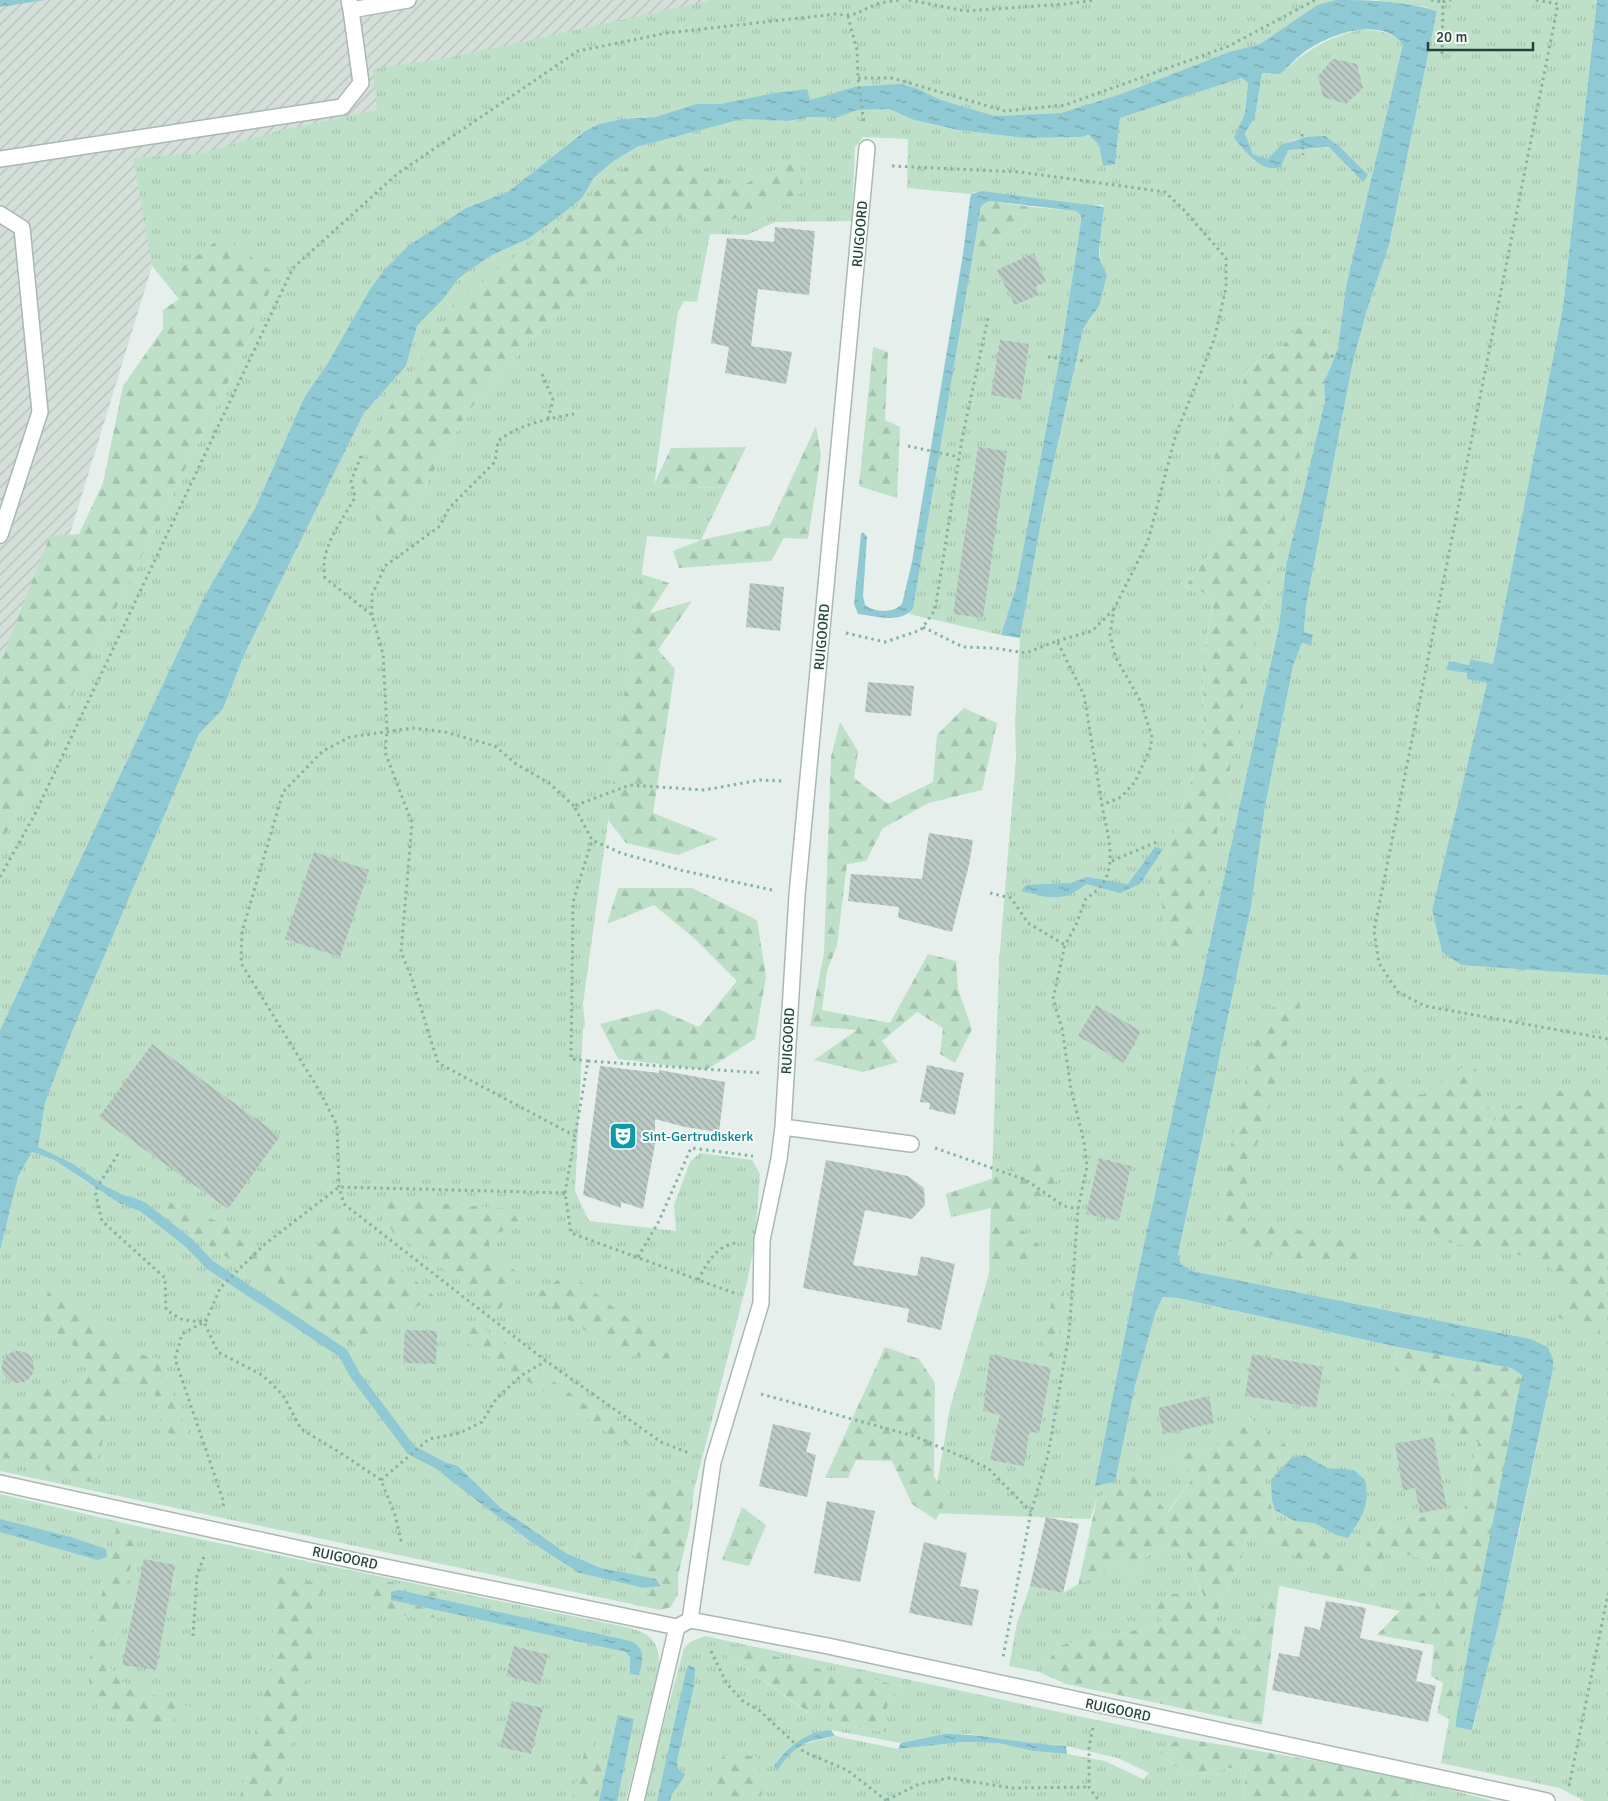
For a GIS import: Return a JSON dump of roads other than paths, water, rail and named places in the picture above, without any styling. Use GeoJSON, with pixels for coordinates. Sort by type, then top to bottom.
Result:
{"type":"FeatureCollection","features":[{"type":"Feature","properties":{"kind":"street"},"geometry":{"type":"LineString","coordinates":[[0,159],[342,107],[361,83],[350,5],[408,0]]}},
{"type":"Feature","properties":{"kind":"street","name":"RUIGOORD"},"geometry":{"type":"LineString","coordinates":[[690,1623],[713,1462],[761,1303],[762,1240],[779,1159],[783,1127],[797,895],[867,148]]}},
{"type":"Feature","properties":{"kind":"street"},"geometry":{"type":"LineString","coordinates":[[0,214],[22,228],[40,412],[0,535]]}},
{"type":"Feature","properties":{"kind":"street"},"geometry":{"type":"LineString","coordinates":[[783,1127],[911,1144]]}},
{"type":"Feature","properties":{"kind":"street","name":"RUIGOORD"},"geometry":{"type":"LineString","coordinates":[[0,1482],[408,1572],[690,1623],[994,1682],[1547,1801]]}},
{"type":"Feature","properties":{"kind":"street"},"geometry":{"type":"LineString","coordinates":[[636,1801],[690,1623]]}},
{"type":"Feature","properties":{"kind":"water"},"geometry":{"type":"Polygon","coordinates":[[[0,0],[45,0],[0,7],[0,0]]]}},
{"type":"Feature","properties":{"kind":"water"},"geometry":{"type":"Polygon","coordinates":[[[1336,0],[1400,3],[1437,11],[1389,245],[1367,310],[1353,361],[1306,606],[1304,632],[1313,634],[1311,645],[1302,643],[1293,666],[1265,807],[1251,907],[1178,1255],[1181,1264],[1192,1271],[1531,1339],[1548,1347],[1553,1359],[1553,1369],[1500,1618],[1472,1730],[1456,1727],[1456,1721],[1472,1627],[1522,1375],[1511,1368],[1397,1347],[1178,1298],[1163,1297],[1156,1311],[1135,1386],[1115,1482],[1095,1486],[1134,1290],[1279,626],[1286,566],[1325,401],[1324,383],[1338,348],[1346,286],[1403,44],[1393,35],[1367,29],[1339,35],[1313,46],[1280,74],[1262,73],[1255,117],[1245,133],[1253,154],[1268,159],[1281,145],[1306,137],[1325,136],[1340,147],[1368,175],[1363,182],[1329,147],[1288,150],[1281,167],[1267,167],[1254,160],[1234,138],[1245,113],[1248,83],[1242,78],[1120,118],[1115,164],[1103,166],[1099,145],[1089,135],[1081,137],[1024,138],[958,130],[914,120],[889,109],[857,110],[836,118],[810,117],[788,121],[742,119],[637,147],[611,163],[593,179],[582,198],[562,214],[528,239],[490,256],[459,278],[444,298],[417,326],[406,366],[364,413],[244,655],[223,709],[199,734],[71,1034],[45,1103],[38,1147],[72,1163],[105,1186],[148,1207],[121,1204],[54,1160],[32,1152],[18,1177],[0,1251],[0,1030],[203,599],[255,508],[305,396],[328,363],[369,291],[385,269],[408,246],[466,208],[509,191],[585,131],[599,124],[621,119],[655,117],[696,104],[720,104],[775,93],[807,89],[810,100],[854,87],[900,84],[916,88],[941,100],[995,116],[1061,113],[1121,94],[1229,52],[1260,44],[1317,5],[1336,0]]]}},
{"type":"Feature","properties":{"kind":"water"},"geometry":{"type":"Polygon","coordinates":[[[1597,0],[1608,0],[1608,975],[1462,965],[1442,952],[1432,910],[1487,683],[1467,679],[1467,673],[1446,670],[1449,661],[1469,665],[1470,659],[1493,664],[1563,307],[1597,0]]]}},
{"type":"Feature","properties":{"kind":"water"},"geometry":{"type":"Polygon","coordinates":[[[982,191],[1104,207],[1099,258],[1107,275],[1099,306],[1083,329],[1043,511],[1020,638],[1001,635],[1016,587],[1062,345],[1081,221],[1081,215],[1076,211],[989,201],[981,206],[913,609],[908,614],[887,618],[858,614],[854,604],[861,534],[863,532],[867,537],[863,596],[865,605],[869,608],[884,611],[894,609],[902,604],[912,562],[963,254],[970,199],[971,194],[982,191]]]}},
{"type":"Feature","properties":{"kind":"water"},"geometry":{"type":"Polygon","coordinates":[[[1155,847],[1163,849],[1140,884],[1120,893],[1086,884],[1062,897],[1048,897],[1021,891],[1026,885],[1070,883],[1087,877],[1128,884],[1155,847]]]}},
{"type":"Feature","properties":{"kind":"water"},"geometry":{"type":"Polygon","coordinates":[[[1304,1455],[1327,1468],[1354,1470],[1365,1480],[1367,1497],[1364,1511],[1348,1538],[1336,1535],[1315,1523],[1295,1521],[1275,1510],[1272,1500],[1271,1480],[1291,1458],[1304,1455]]]}},
{"type":"Feature","properties":{"kind":"water"},"geometry":{"type":"Polygon","coordinates":[[[436,1459],[458,1466],[501,1508],[566,1553],[601,1568],[656,1579],[661,1586],[644,1588],[579,1573],[531,1542],[441,1473],[436,1459]]]}},
{"type":"Feature","properties":{"kind":"water"},"geometry":{"type":"Polygon","coordinates":[[[0,1519],[71,1537],[106,1549],[107,1557],[98,1560],[0,1532],[0,1519]]]}},
{"type":"Feature","properties":{"kind":"water"},"geometry":{"type":"Polygon","coordinates":[[[399,1590],[630,1641],[639,1647],[641,1651],[642,1665],[639,1675],[630,1674],[630,1657],[626,1652],[391,1600],[391,1592],[399,1590]]]}},
{"type":"Feature","properties":{"kind":"water"},"geometry":{"type":"Polygon","coordinates":[[[689,1665],[695,1668],[694,1686],[677,1761],[678,1769],[685,1774],[670,1801],[657,1801],[686,1671],[689,1665]]]}},
{"type":"Feature","properties":{"kind":"water"},"geometry":{"type":"Polygon","coordinates":[[[618,1715],[634,1719],[617,1801],[599,1801],[618,1715]]]}},
{"type":"Feature","properties":{"kind":"water"},"geometry":{"type":"Polygon","coordinates":[[[831,1730],[835,1736],[815,1740],[801,1746],[789,1755],[777,1771],[774,1766],[792,1746],[806,1737],[831,1730]]]}},
{"type":"Feature","properties":{"kind":"water"},"geometry":{"type":"Polygon","coordinates":[[[944,1734],[975,1735],[1036,1744],[1066,1746],[1067,1754],[1033,1751],[998,1743],[964,1742],[898,1749],[901,1743],[944,1734]]]}},
{"type":"Feature","properties":{"kind":"waterway"},"geometry":{"type":"LineString","coordinates":[[128,1201],[143,1207],[189,1243],[210,1265],[343,1353],[355,1375],[411,1450],[440,1465]]}},
{"type":"Feature","properties":{"kind":"place","name":"Sint-Gertrudiskerk"},"geometry":{"type":"Point","coordinates":[623,1136]}}]}
